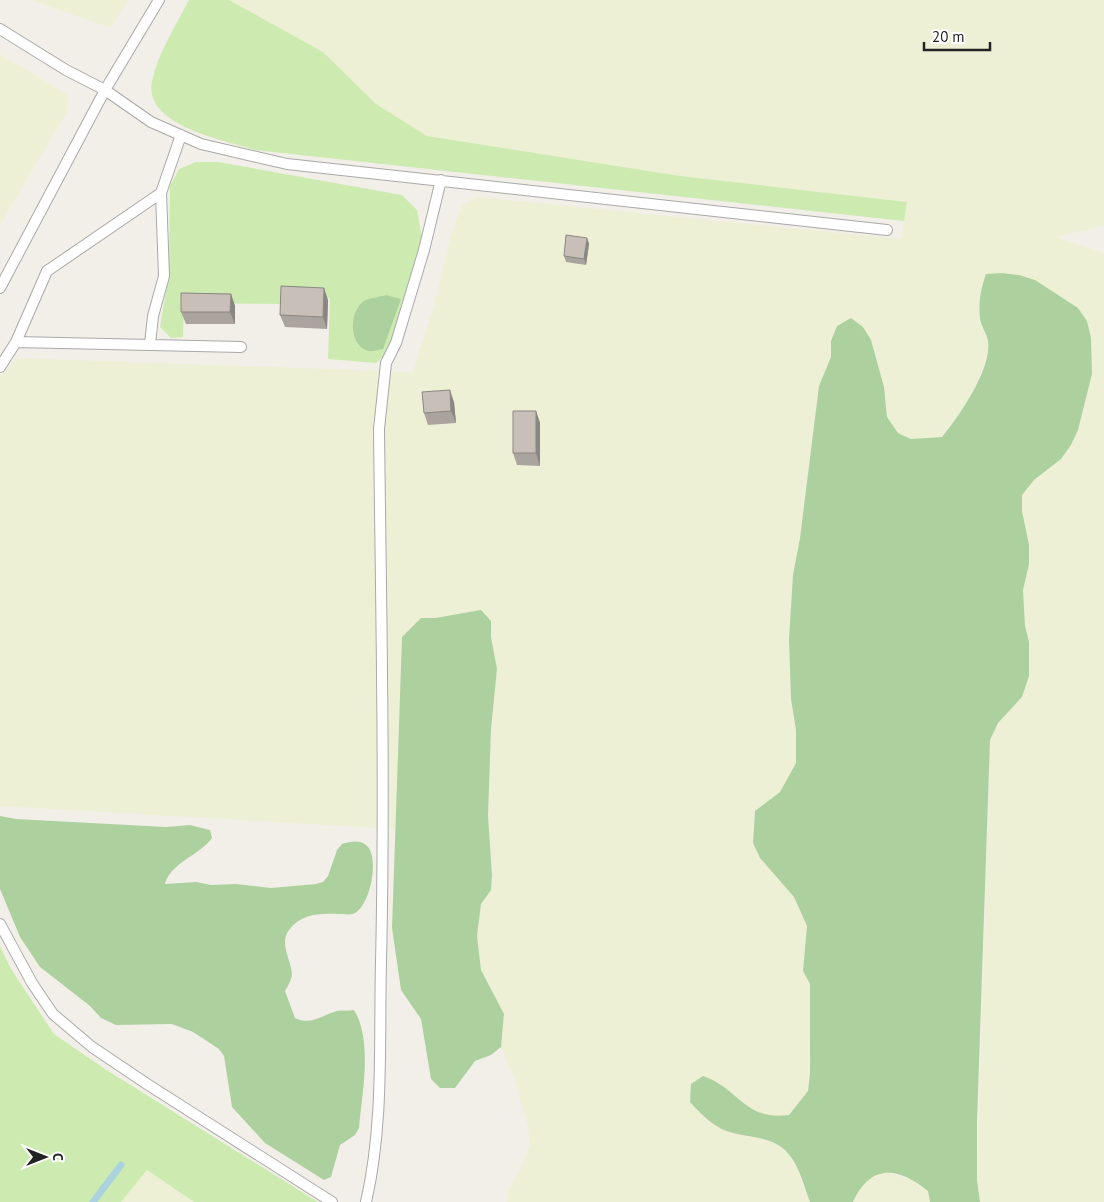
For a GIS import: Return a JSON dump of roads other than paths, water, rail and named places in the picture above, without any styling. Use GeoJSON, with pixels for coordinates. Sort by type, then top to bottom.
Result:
{"type":"FeatureCollection","features":[{"type":"Feature","properties":{"kind":"lane"},"geometry":{"type":"LineString","coordinates":[[0,288],[105,90],[159,0]]}},
{"type":"Feature","properties":{"kind":"lane"},"geometry":{"type":"LineString","coordinates":[[0,29],[66,70],[105,90],[152,122],[201,144],[286,164],[887,230]]}},
{"type":"Feature","properties":{"kind":"lane"},"geometry":{"type":"LineString","coordinates":[[150,344],[153,316],[164,276],[161,193],[181,135]]}},
{"type":"Feature","properties":{"kind":"lane"},"geometry":{"type":"LineString","coordinates":[[366,1202],[371,1180],[377,1123],[384,838],[379,429],[386,363],[396,343],[424,250],[440,180]]}},
{"type":"Feature","properties":{"kind":"lane"},"geometry":{"type":"LineString","coordinates":[[0,367],[16,342],[47,271],[161,193]]}},
{"type":"Feature","properties":{"kind":"lane"},"geometry":{"type":"LineString","coordinates":[[16,342],[241,347]]}},
{"type":"Feature","properties":{"kind":"lane"},"geometry":{"type":"LineString","coordinates":[[0,924],[32,983],[53,1014],[92,1046],[147,1084],[332,1202]]}},
{"type":"Feature","properties":{"kind":"waterway"},"geometry":{"type":"LineString","coordinates":[[93,1202],[121,1165]]}}]}
